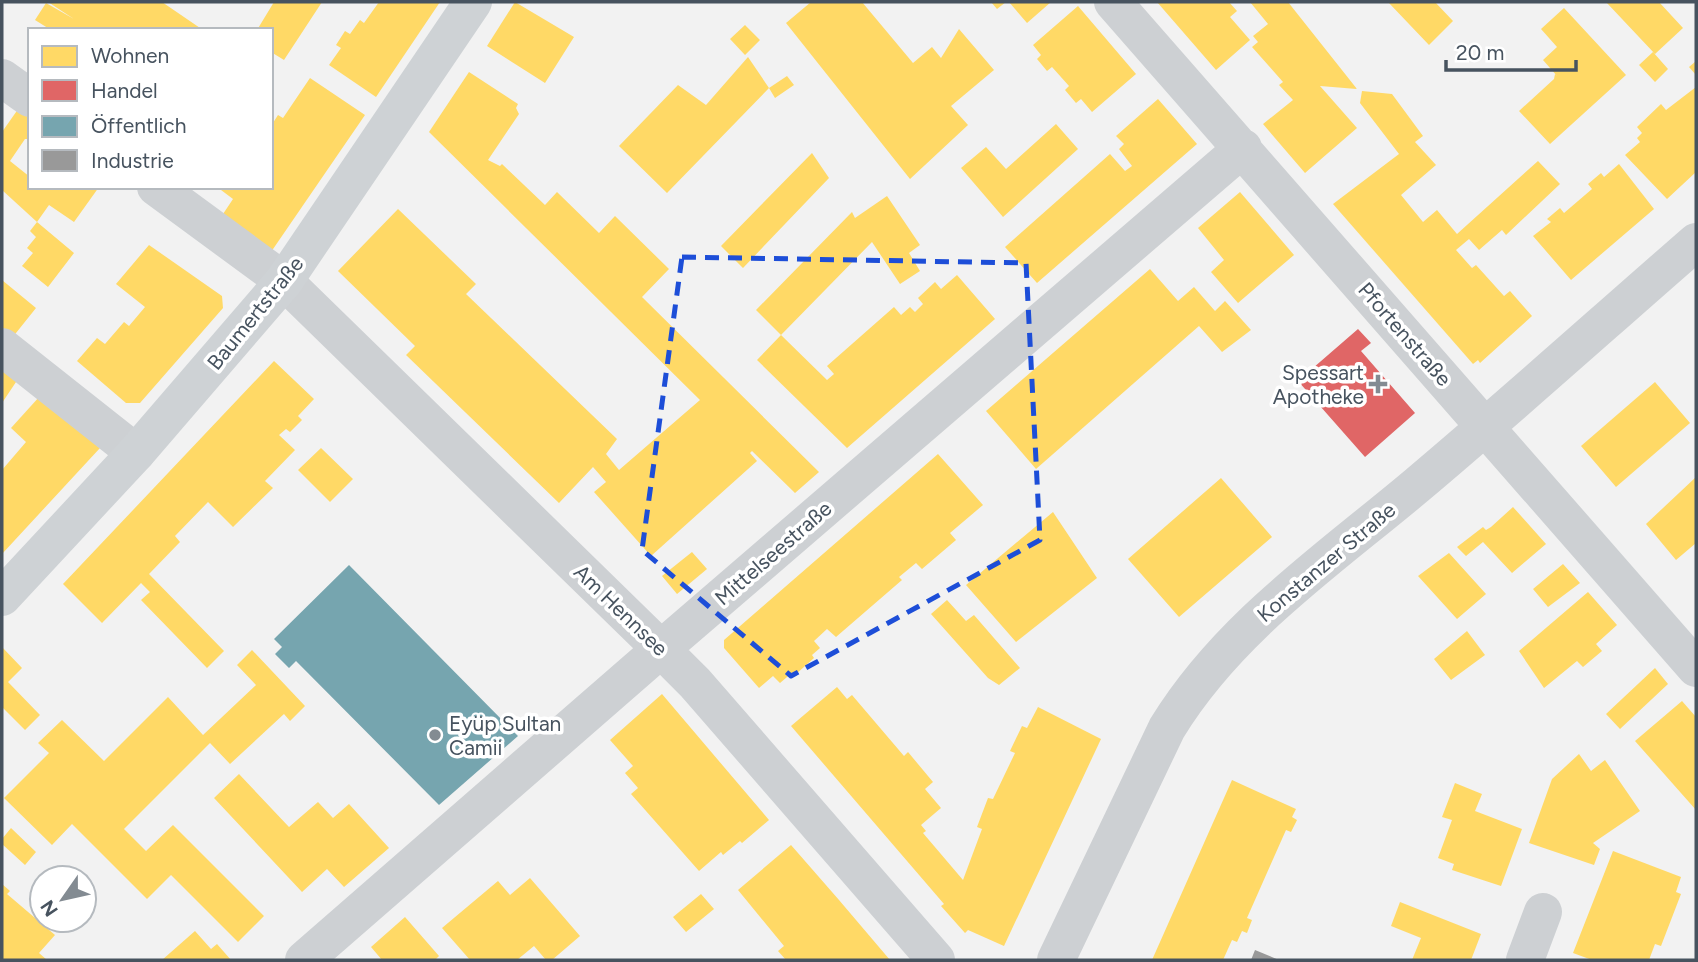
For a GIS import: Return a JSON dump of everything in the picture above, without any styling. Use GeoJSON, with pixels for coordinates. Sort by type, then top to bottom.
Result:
{"type":"FeatureCollection","features":[{"type":"Feature","properties":{"kind":"street","name":"Baumertstraße"},"geometry":{"type":"LineString","coordinates":[[2,597],[136,453],[284,281],[473,2]]}},
{"type":"Feature","properties":{"kind":"street","name":"Pfortenstraße"},"geometry":{"type":"LineString","coordinates":[[1113,2],[1696,668]]}},
{"type":"Feature","properties":{"kind":"street"},"geometry":{"type":"LineString","coordinates":[[2,78],[28,97]]}},
{"type":"Feature","properties":{"kind":"street","name":"Mittelseestraße"},"geometry":{"type":"LineString","coordinates":[[304,960],[1243,148]]}},
{"type":"Feature","properties":{"kind":"street","name":"Am Hennsee"},"geometry":{"type":"LineString","coordinates":[[159,189],[284,281],[661,649],[695,683],[936,960]]}},
{"type":"Feature","properties":{"kind":"street","name":"Konstanzer Straße"},"geometry":{"type":"LineString","coordinates":[[1056,960],[1167,728],[1186,696],[1216,661],[1272,606],[1485,426],[1696,242]]}},
{"type":"Feature","properties":{"kind":"street"},"geometry":{"type":"LineString","coordinates":[[2,347],[136,453]]}},
{"type":"Feature","properties":{"kind":"street"},"geometry":{"type":"LineString","coordinates":[[1525,960],[1543,912]]}},
{"type":"Feature","properties":{"kind":"highlighted area"},"geometry":{"type":"Polygon","coordinates":[[[682,257],[1026,263],[1040,540],[791,676],[642,550],[682,257]]]}},
{"type":"Feature","properties":{"kind":"building: Wohnen"},"geometry":{"type":"Polygon","coordinates":[[[48,2],[162,2],[200,28],[48,28],[35,20],[46,3],[74,19],[48,2]]]}},
{"type":"Feature","properties":{"kind":"building: Wohnen"},"geometry":{"type":"Polygon","coordinates":[[[274,2],[322,2],[284,60],[273,53],[273,28],[258,28],[274,2]]]}},
{"type":"Feature","properties":{"kind":"building: Wohnen"},"geometry":{"type":"Polygon","coordinates":[[[379,2],[440,2],[376,97],[329,65],[341,48],[336,45],[345,31],[350,34],[360,20],[364,23],[379,2]]]}},
{"type":"Feature","properties":{"kind":"building: Wohnen"},"geometry":{"type":"Polygon","coordinates":[[[515,2],[574,37],[545,83],[487,46],[515,2]]]}},
{"type":"Feature","properties":{"kind":"building: Wohnen"},"geometry":{"type":"Polygon","coordinates":[[[811,2],[862,2],[913,63],[932,47],[941,58],[959,29],[994,70],[951,106],[968,125],[910,179],[786,23],[811,2]]]}},
{"type":"Feature","properties":{"kind":"building: Wohnen"},"geometry":{"type":"Polygon","coordinates":[[[991,2],[1006,2],[997,9],[991,2]]]}},
{"type":"Feature","properties":{"kind":"building: Wohnen"},"geometry":{"type":"Polygon","coordinates":[[[1009,2],[1051,2],[1027,23],[1009,2]]]}},
{"type":"Feature","properties":{"kind":"building: Wohnen"},"geometry":{"type":"Polygon","coordinates":[[[1157,2],[1229,2],[1237,11],[1230,17],[1250,40],[1216,70],[1157,2]]]}},
{"type":"Feature","properties":{"kind":"building: Wohnen"},"geometry":{"type":"Polygon","coordinates":[[[1250,2],[1288,2],[1357,89],[1320,86],[1357,128],[1305,173],[1263,124],[1293,100],[1279,85],[1283,82],[1252,47],[1258,42],[1253,36],[1268,24],[1250,2]]]}},
{"type":"Feature","properties":{"kind":"building: Wohnen"},"geometry":{"type":"Polygon","coordinates":[[[1388,2],[1435,2],[1453,21],[1429,45],[1388,2]]]}},
{"type":"Feature","properties":{"kind":"building: Wohnen"},"geometry":{"type":"Polygon","coordinates":[[[1606,2],[1659,2],[1683,28],[1655,54],[1606,2]]]}},
{"type":"Feature","properties":{"kind":"building: Wohnen"},"geometry":{"type":"Polygon","coordinates":[[[1078,6],[1136,74],[1092,112],[1081,99],[1076,103],[1065,90],[1069,86],[1052,67],[1047,71],[1037,59],[1041,55],[1033,45],[1078,6]]]}},
{"type":"Feature","properties":{"kind":"building: Wohnen"},"geometry":{"type":"Polygon","coordinates":[[[1564,8],[1626,75],[1550,144],[1519,111],[1554,79],[1555,74],[1557,76],[1543,60],[1557,47],[1541,29],[1564,8]]]}},
{"type":"Feature","properties":{"kind":"building: Wohnen"},"geometry":{"type":"Polygon","coordinates":[[[745,25],[760,40],[745,55],[730,39],[745,25]]]}},
{"type":"Feature","properties":{"kind":"building: Wohnen"},"geometry":{"type":"Polygon","coordinates":[[[1653,52],[1668,69],[1655,82],[1639,65],[1653,52]]]}},
{"type":"Feature","properties":{"kind":"building: Wohnen"},"geometry":{"type":"Polygon","coordinates":[[[748,57],[769,88],[667,193],[619,146],[678,85],[706,105],[748,57]]]}},
{"type":"Feature","properties":{"kind":"building: Wohnen"},"geometry":{"type":"Polygon","coordinates":[[[1696,61],[1696,75],[1689,67],[1696,61]]]}},
{"type":"Feature","properties":{"kind":"building: Wohnen"},"geometry":{"type":"Polygon","coordinates":[[[469,72],[518,104],[516,108],[519,114],[488,160],[500,166],[502,164],[545,205],[557,192],[599,233],[615,216],[669,269],[642,297],[819,472],[795,493],[752,451],[750,453],[757,461],[651,556],[594,492],[606,482],[593,467],[559,503],[406,355],[415,346],[338,271],[398,209],[476,284],[466,294],[617,439],[606,454],[619,470],[700,400],[429,132],[469,72]]]}},
{"type":"Feature","properties":{"kind":"building: Wohnen"},"geometry":{"type":"Polygon","coordinates":[[[787,76],[794,85],[775,98],[769,88],[787,76]]]}},
{"type":"Feature","properties":{"kind":"building: Wohnen"},"geometry":{"type":"Polygon","coordinates":[[[310,78],[365,115],[271,252],[221,217],[233,199],[220,189],[273,189],[273,123],[278,115],[283,118],[310,78]]]}},
{"type":"Feature","properties":{"kind":"building: Wohnen"},"geometry":{"type":"Polygon","coordinates":[[[1696,87],[1696,172],[1667,199],[1625,155],[1640,142],[1637,138],[1642,133],[1637,127],[1661,104],[1666,110],[1696,87]]]}},
{"type":"Feature","properties":{"kind":"building: Wohnen"},"geometry":{"type":"Polygon","coordinates":[[[1362,91],[1392,94],[1423,136],[1415,142],[1436,165],[1401,195],[1423,222],[1437,210],[1457,234],[1538,161],[1560,184],[1506,235],[1502,230],[1479,250],[1469,239],[1456,250],[1472,268],[1476,265],[1504,296],[1510,291],[1532,316],[1480,363],[1478,360],[1473,364],[1333,204],[1399,154],[1360,103],[1362,91]]]}},
{"type":"Feature","properties":{"kind":"building: Wohnen"},"geometry":{"type":"Polygon","coordinates":[[[1158,99],[1197,144],[1037,283],[1005,247],[1110,154],[1125,171],[1132,166],[1119,149],[1124,144],[1116,136],[1158,99]]]}},
{"type":"Feature","properties":{"kind":"building: Wohnen"},"geometry":{"type":"Polygon","coordinates":[[[21,105],[28,110],[28,139],[25,139],[10,161],[28,175],[28,189],[98,189],[74,222],[49,205],[37,222],[2,190],[2,132],[21,105]]]}},
{"type":"Feature","properties":{"kind":"building: Wohnen"},"geometry":{"type":"Polygon","coordinates":[[[1056,124],[1078,149],[1003,217],[961,168],[986,147],[1006,169],[1056,124]]]}},
{"type":"Feature","properties":{"kind":"building: Wohnen"},"geometry":{"type":"Polygon","coordinates":[[[812,153],[829,178],[743,268],[721,246],[812,153]]]}},
{"type":"Feature","properties":{"kind":"building: Wohnen"},"geometry":{"type":"Polygon","coordinates":[[[1619,164],[1654,209],[1571,280],[1533,236],[1551,222],[1547,219],[1560,208],[1564,213],[1592,189],[1588,184],[1601,173],[1604,177],[1619,164]]]}},
{"type":"Feature","properties":{"kind":"building: Wohnen"},"geometry":{"type":"Polygon","coordinates":[[[1240,192],[1294,255],[1238,303],[1211,272],[1224,260],[1198,228],[1240,192]]]}},
{"type":"Feature","properties":{"kind":"building: Wohnen"},"geometry":{"type":"Polygon","coordinates":[[[887,196],[920,245],[909,253],[920,271],[900,284],[872,242],[781,335],[756,310],[852,212],[855,218],[887,196]]]}},
{"type":"Feature","properties":{"kind":"building: Wohnen"},"geometry":{"type":"Polygon","coordinates":[[[37,222],[74,253],[48,287],[22,266],[33,253],[27,248],[36,237],[30,231],[37,222]]]}},
{"type":"Feature","properties":{"kind":"building: Wohnen"},"geometry":{"type":"Polygon","coordinates":[[[149,245],[222,296],[223,308],[140,403],[126,403],[77,361],[97,338],[105,344],[124,322],[129,326],[145,307],[116,284],[149,245]]]}},
{"type":"Feature","properties":{"kind":"building: Wohnen"},"geometry":{"type":"Polygon","coordinates":[[[1150,269],[1178,301],[1194,287],[1215,311],[1225,301],[1251,330],[1222,352],[1199,326],[1036,469],[986,411],[1150,269]]]}},
{"type":"Feature","properties":{"kind":"building: Wohnen"},"geometry":{"type":"Polygon","coordinates":[[[957,275],[995,319],[847,448],[757,360],[781,335],[827,380],[834,374],[827,366],[894,307],[901,315],[910,307],[915,312],[923,304],[918,298],[935,282],[941,289],[957,275]]]}},
{"type":"Feature","properties":{"kind":"building: Wohnen"},"geometry":{"type":"Polygon","coordinates":[[[2,280],[36,308],[12,338],[2,330],[2,280]]]}},
{"type":"Feature","properties":{"kind":"building: Wohnen"},"geometry":{"type":"Polygon","coordinates":[[[274,361],[314,399],[298,416],[302,420],[290,432],[286,429],[279,435],[295,450],[265,481],[273,488],[233,527],[208,502],[175,536],[180,542],[149,574],[224,651],[207,668],[141,600],[150,592],[141,583],[102,623],[63,584],[274,361]]]}},
{"type":"Feature","properties":{"kind":"building: Wohnen"},"geometry":{"type":"Polygon","coordinates":[[[2,367],[18,379],[2,403],[2,367]]]}},
{"type":"Feature","properties":{"kind":"building: Wohnen"},"geometry":{"type":"Polygon","coordinates":[[[1655,382],[1690,423],[1616,487],[1581,446],[1655,382]]]}},
{"type":"Feature","properties":{"kind":"building: Wohnen"},"geometry":{"type":"Polygon","coordinates":[[[40,396],[100,448],[2,554],[2,470],[26,442],[11,428],[40,396]]]}},
{"type":"Feature","properties":{"kind":"building: Wohnen"},"geometry":{"type":"Polygon","coordinates":[[[321,448],[353,479],[330,502],[298,470],[321,448]]]}},
{"type":"Feature","properties":{"kind":"building: Wohnen"},"geometry":{"type":"Polygon","coordinates":[[[938,454],[983,505],[950,533],[956,540],[922,569],[916,563],[899,577],[902,580],[836,637],[827,629],[814,641],[820,648],[812,655],[814,658],[795,675],[793,672],[780,683],[773,676],[759,688],[724,648],[724,640],[938,454]]]}},
{"type":"Feature","properties":{"kind":"building: Wohnen"},"geometry":{"type":"Polygon","coordinates":[[[1696,477],[1696,543],[1676,560],[1646,524],[1696,477]]]}},
{"type":"Feature","properties":{"kind":"building: Wohnen"},"geometry":{"type":"Polygon","coordinates":[[[1221,478],[1272,537],[1179,617],[1128,559],[1221,478]]]}},
{"type":"Feature","properties":{"kind":"building: Wohnen"},"geometry":{"type":"Polygon","coordinates":[[[1513,507],[1546,544],[1512,573],[1483,542],[1466,556],[1457,547],[1483,527],[1486,530],[1491,527],[1513,507]]]}},
{"type":"Feature","properties":{"kind":"building: Wohnen"},"geometry":{"type":"Polygon","coordinates":[[[1053,512],[1097,578],[1016,642],[966,585],[1053,512]]]}},
{"type":"Feature","properties":{"kind":"building: Wohnen"},"geometry":{"type":"Polygon","coordinates":[[[692,552],[707,569],[677,594],[662,576],[692,552]]]}},
{"type":"Feature","properties":{"kind":"building: Wohnen"},"geometry":{"type":"Polygon","coordinates":[[[1449,553],[1486,594],[1457,619],[1418,576],[1449,553]]]}},
{"type":"Feature","properties":{"kind":"building: Wohnen"},"geometry":{"type":"Polygon","coordinates":[[[1563,564],[1580,583],[1548,607],[1533,589],[1563,564]]]}},
{"type":"Feature","properties":{"kind":"building: Wohnen"},"geometry":{"type":"Polygon","coordinates":[[[1588,592],[1617,625],[1596,644],[1602,651],[1583,667],[1577,661],[1544,688],[1519,651],[1588,592]]]}},
{"type":"Feature","properties":{"kind":"building: Wohnen"},"geometry":{"type":"Polygon","coordinates":[[[947,600],[966,621],[974,615],[1020,668],[999,685],[988,678],[931,614],[947,600]]]}},
{"type":"Feature","properties":{"kind":"building: Wohnen"},"geometry":{"type":"Polygon","coordinates":[[[1467,631],[1485,655],[1451,680],[1434,659],[1467,631]]]}},
{"type":"Feature","properties":{"kind":"building: Wohnen"},"geometry":{"type":"Polygon","coordinates":[[[2,647],[22,668],[8,682],[40,715],[25,730],[2,707],[2,647]]]}},
{"type":"Feature","properties":{"kind":"building: Wohnen"},"geometry":{"type":"Polygon","coordinates":[[[252,650],[305,706],[290,721],[284,714],[230,764],[210,743],[124,829],[146,851],[173,825],[264,916],[238,942],[171,875],[147,899],[72,824],[52,845],[4,798],[49,753],[38,743],[62,720],[104,761],[168,697],[203,735],[256,685],[237,665],[252,650]]]}},
{"type":"Feature","properties":{"kind":"building: Wohnen"},"geometry":{"type":"Polygon","coordinates":[[[1655,668],[1668,684],[1620,729],[1606,714],[1655,668]]]}},
{"type":"Feature","properties":{"kind":"building: Wohnen"},"geometry":{"type":"Polygon","coordinates":[[[837,687],[847,699],[852,695],[904,756],[908,752],[933,782],[925,789],[941,808],[921,825],[926,831],[923,833],[963,880],[982,829],[977,827],[988,798],[993,799],[1015,753],[1010,751],[1022,726],[1027,728],[1038,707],[1101,739],[1004,946],[968,930],[965,933],[941,906],[944,904],[791,726],[837,687]]]}},
{"type":"Feature","properties":{"kind":"building: Wohnen"},"geometry":{"type":"Polygon","coordinates":[[[662,694],[769,820],[742,843],[740,841],[723,855],[721,852],[699,871],[631,794],[638,788],[625,773],[633,766],[610,740],[662,694]]]}},
{"type":"Feature","properties":{"kind":"building: Wohnen"},"geometry":{"type":"Polygon","coordinates":[[[1682,701],[1696,717],[1696,810],[1635,741],[1682,701]]]}},
{"type":"Feature","properties":{"kind":"building: Wohnen"},"geometry":{"type":"Polygon","coordinates":[[[1579,754],[1591,771],[1605,760],[1640,811],[1593,843],[1600,849],[1594,865],[1529,843],[1552,779],[1579,754]]]}},
{"type":"Feature","properties":{"kind":"building: Wohnen"},"geometry":{"type":"Polygon","coordinates":[[[239,774],[289,827],[318,802],[333,818],[349,804],[389,848],[344,887],[327,869],[302,892],[214,798],[239,774]]]}},
{"type":"Feature","properties":{"kind":"building: Wohnen"},"geometry":{"type":"Polygon","coordinates":[[[1232,780],[1296,809],[1292,817],[1297,820],[1291,832],[1286,830],[1247,918],[1252,920],[1247,933],[1242,931],[1237,942],[1232,940],[1223,960],[1152,960],[1232,780]]]}},
{"type":"Feature","properties":{"kind":"building: Wohnen"},"geometry":{"type":"Polygon","coordinates":[[[1455,783],[1482,794],[1475,811],[1522,829],[1501,886],[1452,870],[1454,864],[1438,858],[1452,820],[1442,817],[1455,783]]]}},
{"type":"Feature","properties":{"kind":"building: Wohnen"},"geometry":{"type":"Polygon","coordinates":[[[11,828],[36,852],[25,865],[2,844],[2,839],[11,828]]]}},
{"type":"Feature","properties":{"kind":"building: Wohnen"},"geometry":{"type":"Polygon","coordinates":[[[791,845],[890,960],[786,960],[778,951],[784,946],[738,890],[791,845]]]}},
{"type":"Feature","properties":{"kind":"building: Wohnen"},"geometry":{"type":"Polygon","coordinates":[[[1613,851],[1681,877],[1676,892],[1681,894],[1661,946],[1655,944],[1649,960],[1592,960],[1573,953],[1613,851]]]}},
{"type":"Feature","properties":{"kind":"building: Wohnen"},"geometry":{"type":"Polygon","coordinates":[[[530,878],[580,936],[552,960],[546,960],[534,946],[517,960],[470,960],[442,928],[498,881],[510,895],[530,878]]]}},
{"type":"Feature","properties":{"kind":"building: Wohnen"},"geometry":{"type":"Polygon","coordinates":[[[2,884],[10,891],[7,894],[28,912],[28,934],[55,935],[39,953],[47,960],[2,960],[2,884]]]}},
{"type":"Feature","properties":{"kind":"building: Wohnen"},"geometry":{"type":"Polygon","coordinates":[[[701,894],[714,909],[686,932],[673,917],[701,894]]]}},
{"type":"Feature","properties":{"kind":"building: Wohnen"},"geometry":{"type":"Polygon","coordinates":[[[1400,902],[1481,934],[1471,960],[1412,960],[1421,938],[1391,926],[1400,902]]]}},
{"type":"Feature","properties":{"kind":"building: Wohnen"},"geometry":{"type":"Polygon","coordinates":[[[405,917],[439,956],[435,960],[382,960],[371,947],[405,917]]]}},
{"type":"Feature","properties":{"kind":"building: Wohnen"},"geometry":{"type":"Polygon","coordinates":[[[195,931],[211,949],[217,944],[231,960],[162,960],[195,931]]]}},
{"type":"Feature","properties":{"kind":"building: Handel"},"geometry":{"type":"Polygon","coordinates":[[[1358,329],[1371,343],[1361,351],[1415,413],[1365,457],[1298,381],[1358,329]]]}},
{"type":"Feature","properties":{"kind":"building: Öffentlich"},"geometry":{"type":"Polygon","coordinates":[[[349,565],[518,736],[439,805],[296,661],[289,668],[275,654],[282,647],[274,639],[349,565]]]}},
{"type":"Feature","properties":{"kind":"building: Industrie"},"geometry":{"type":"Polygon","coordinates":[[[1255,950],[1279,960],[1251,960],[1255,950]]]}},
{"type":"Feature","properties":{"kind":"place","name":"Spessart Apotheke"},"geometry":{"type":"Point","coordinates":[1378,384]}},
{"type":"Feature","properties":{"kind":"place","name":"Eyüp Sultan Camii"},"geometry":{"type":"Point","coordinates":[435,735]}}]}
